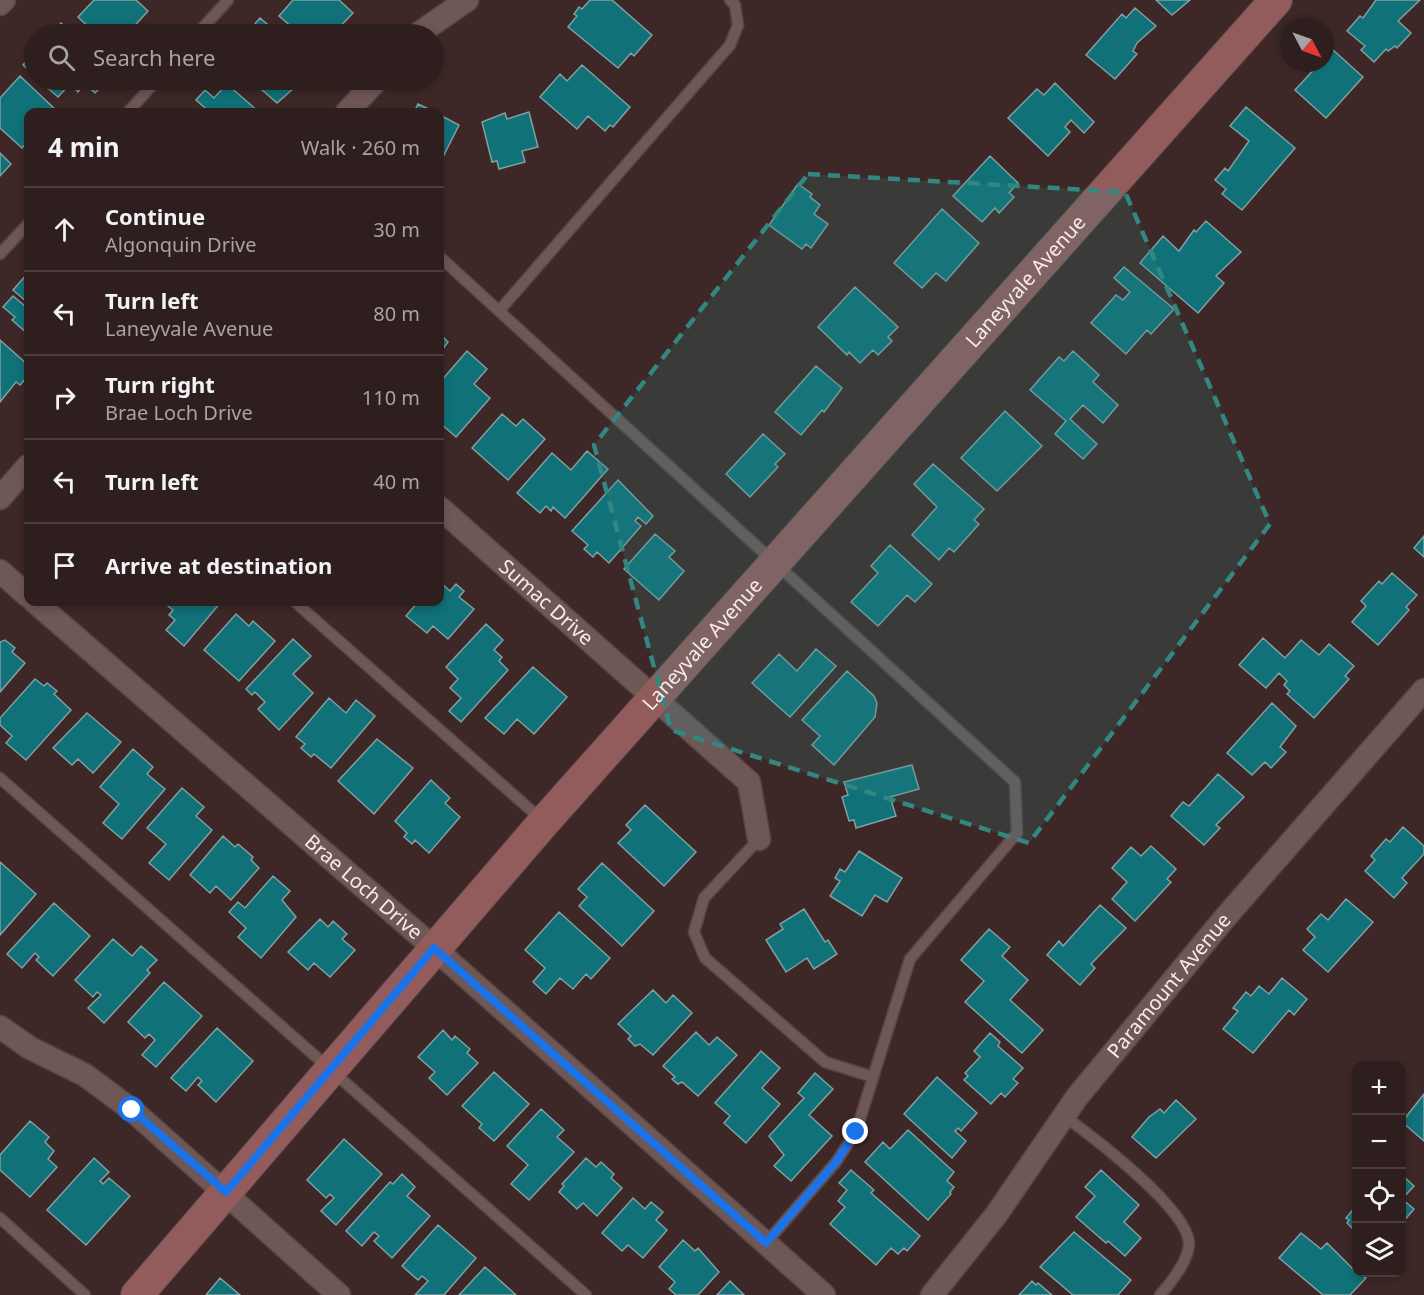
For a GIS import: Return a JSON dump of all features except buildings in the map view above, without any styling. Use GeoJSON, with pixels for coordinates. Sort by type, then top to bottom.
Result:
{"type":"FeatureCollection","features":[{"type":"Feature","properties":{"kind":"street"},"geometry":{"type":"LineString","coordinates":[[0,4],[4,0]]}},
{"type":"Feature","properties":{"kind":"street"},"geometry":{"type":"LineString","coordinates":[[432,24],[467,0]]}},
{"type":"Feature","properties":{"kind":"street","name":"Laneyvale Avenue"},"geometry":{"type":"LineString","coordinates":[[137,1295],[544,822],[1276,0]]}},
{"type":"Feature","properties":{"kind":"street"},"geometry":{"type":"LineString","coordinates":[[351,108],[368,90]]}},
{"type":"Feature","properties":{"kind":"street"},"geometry":{"type":"LineString","coordinates":[[0,498],[24,471]]}},
{"type":"Feature","properties":{"kind":"street","name":"Sumac Drive"},"geometry":{"type":"LineString","coordinates":[[444,512],[749,782],[759,839]]}},
{"type":"Feature","properties":{"kind":"street"},"geometry":{"type":"LineString","coordinates":[[0,571],[24,592]]}},
{"type":"Feature","properties":{"kind":"street","name":"Brae Loch Drive"},"geometry":{"type":"LineString","coordinates":[[40,606],[434,948],[824,1295]]}},
{"type":"Feature","properties":{"kind":"street","name":"Paramount Avenue"},"geometry":{"type":"LineString","coordinates":[[932,1295],[996,1215],[1064,1116],[1224,919],[1424,690]]}},
{"type":"Feature","properties":{"kind":"street"},"geometry":{"type":"LineString","coordinates":[[0,1027],[30,1048],[85,1075],[132,1110],[339,1295]]}},
{"type":"Feature","properties":{"kind":"lane"},"geometry":{"type":"LineString","coordinates":[[206,24],[228,0]]}},
{"type":"Feature","properties":{"kind":"lane"},"geometry":{"type":"LineString","coordinates":[[499,310],[730,45],[738,24],[735,5],[730,0]]}},
{"type":"Feature","properties":{"kind":"lane"},"geometry":{"type":"LineString","coordinates":[[132,108],[147,90]]}},
{"type":"Feature","properties":{"kind":"lane"},"geometry":{"type":"LineString","coordinates":[[0,254],[24,228]]}},
{"type":"Feature","properties":{"kind":"lane"},"geometry":{"type":"LineString","coordinates":[[444,261],[1015,782],[1017,832],[910,958],[856,1132],[836,1162],[766,1243]]}},
{"type":"Feature","properties":{"kind":"lane"},"geometry":{"type":"LineString","coordinates":[[300,606],[544,822]]}},
{"type":"Feature","properties":{"kind":"lane"},"geometry":{"type":"LineString","coordinates":[[0,778],[586,1295]]}},
{"type":"Feature","properties":{"kind":"lane"},"geometry":{"type":"LineString","coordinates":[[759,839],[704,898],[694,932],[705,958],[825,1062],[873,1077]]}},
{"type":"Feature","properties":{"kind":"lane"},"geometry":{"type":"LineString","coordinates":[[1064,1116],[1096,1139],[1180,1218],[1189,1244],[1177,1275],[1160,1295]]}},
{"type":"Feature","properties":{"kind":"lane"},"geometry":{"type":"LineString","coordinates":[[0,1218],[85,1295]]}},
{"type":"Feature","properties":{"kind":"highlighted area"},"geometry":{"type":"Polygon","coordinates":[[[808,174],[1125,192],[1270,524],[1029,843],[671,730],[594,445],[808,174]]]}},
{"type":"Feature","properties":{"kind":"route"},"geometry":{"type":"LineString","coordinates":[[132,1110],[226,1192],[434,948],[766,1243],[836,1162],[856,1132]]}}]}
